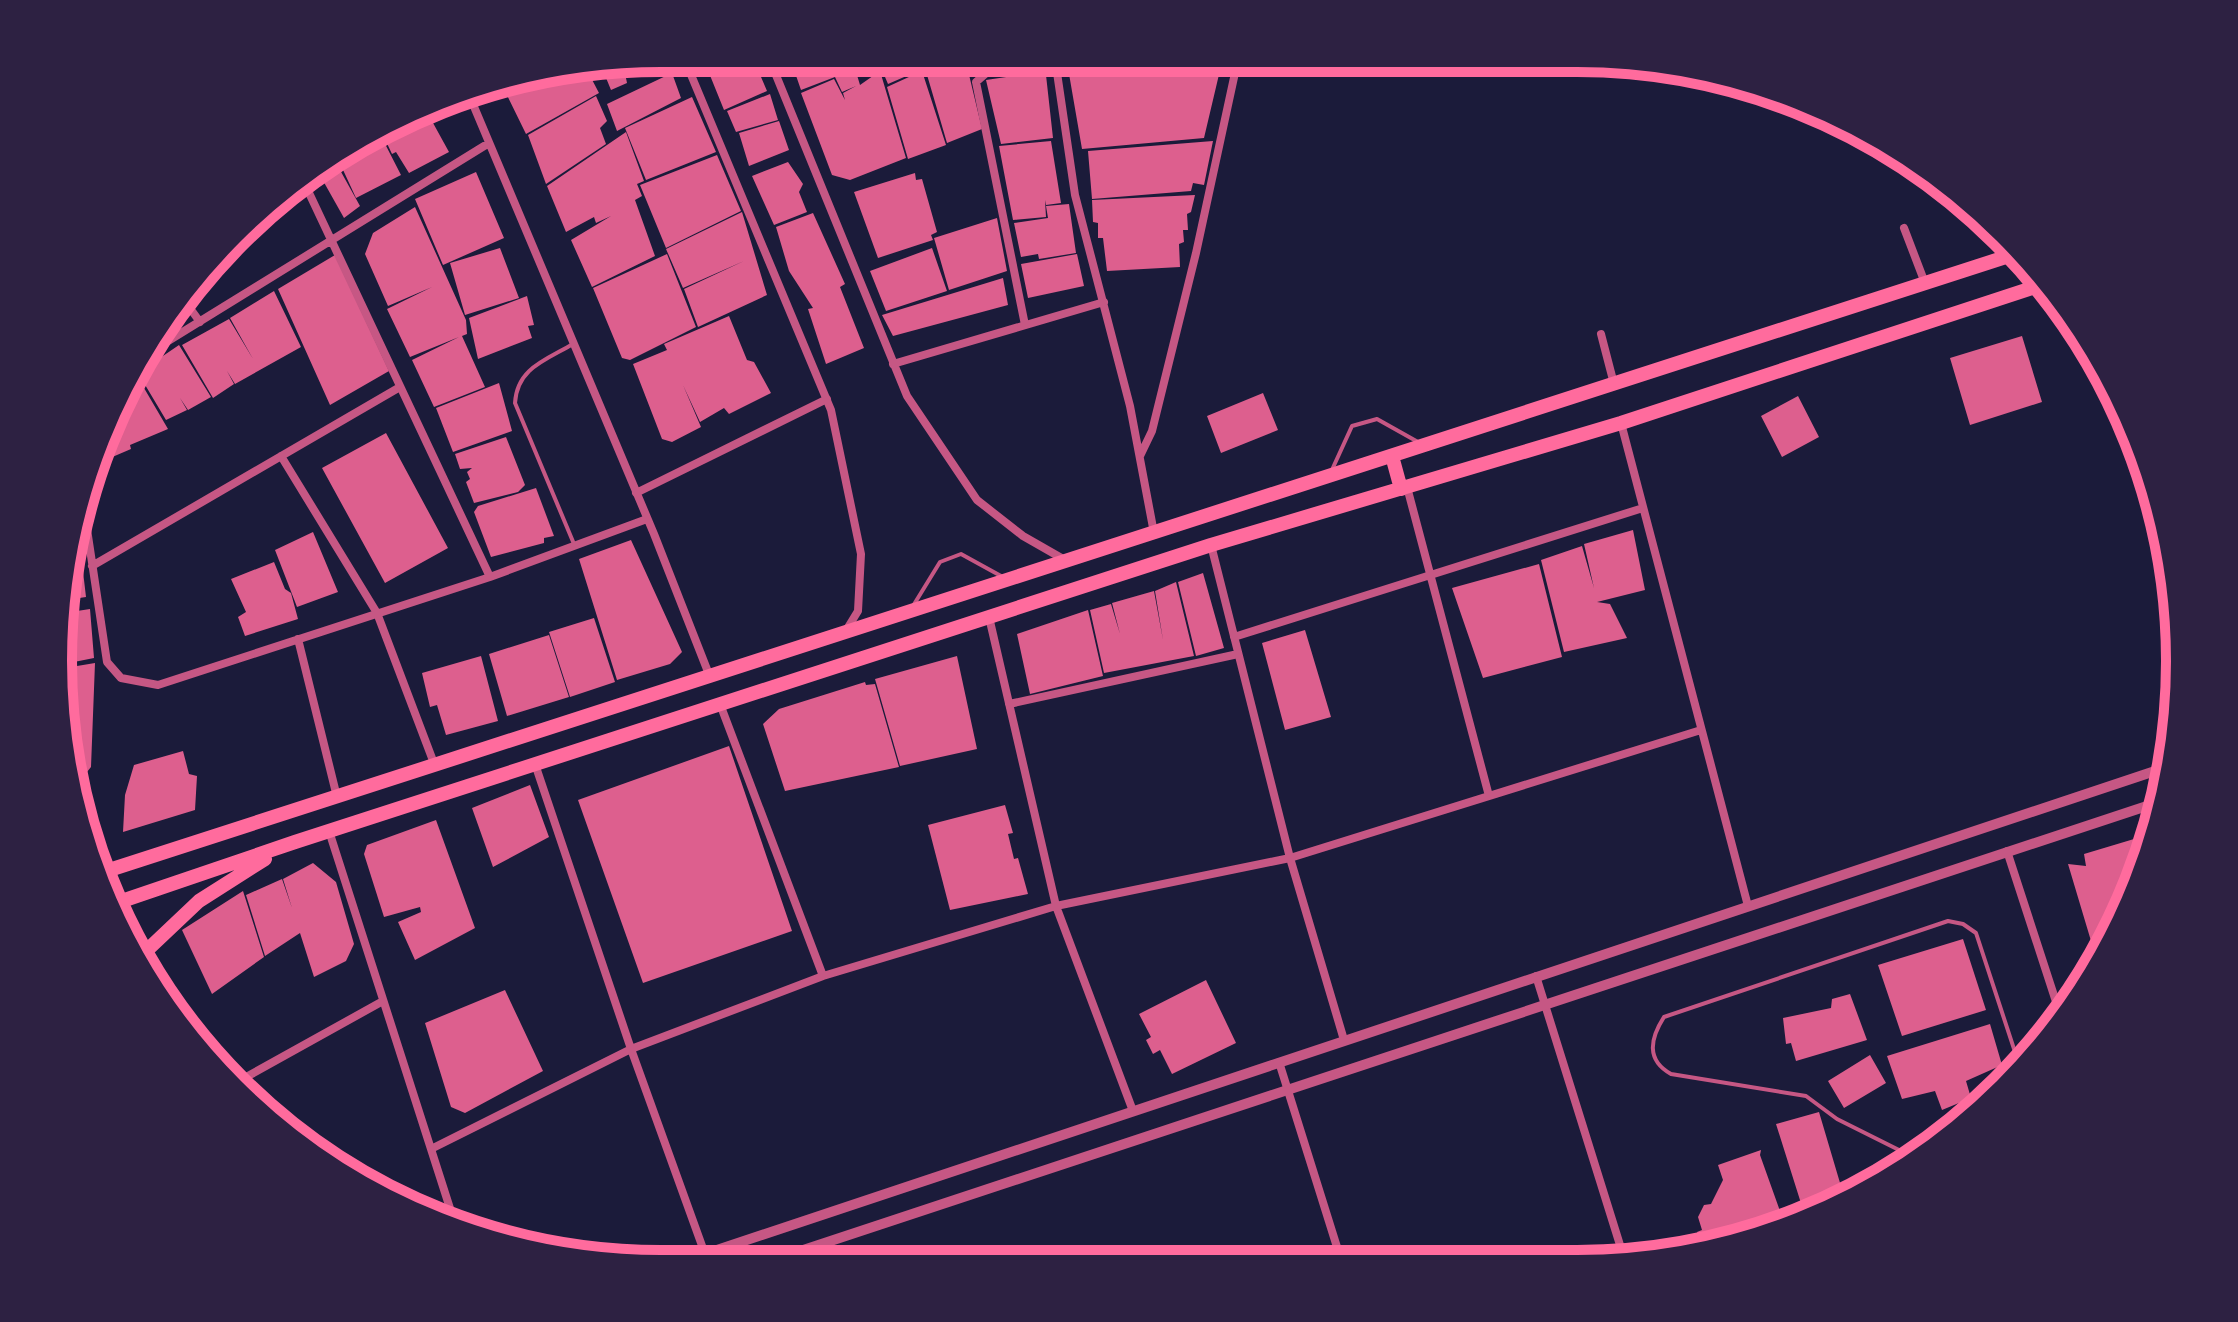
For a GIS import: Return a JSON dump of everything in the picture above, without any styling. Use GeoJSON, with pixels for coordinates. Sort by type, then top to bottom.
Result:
{"type":"FeatureCollection","features":[{"type":"Feature","properties":{"kind":"main road"},"geometry":{"type":"LineString","coordinates":[[111,870],[435,767],[847,629],[1154,533],[2005,257]]}},
{"type":"Feature","properties":{"kind":"main road"},"geometry":{"type":"LineString","coordinates":[[123,900],[1211,545],[1621,423],[2032,288]]}},
{"type":"Feature","properties":{"kind":"main road"},"geometry":{"type":"LineString","coordinates":[[1392,456],[1404,488]]}},
{"type":"Feature","properties":{"kind":"main road"},"geometry":{"type":"LineString","coordinates":[[148,950],[199,901],[295,842]]}},
{"type":"Feature","properties":{"kind":"main road"},"geometry":{"type":"LineString","coordinates":[[108,864],[144,860]]}},
{"type":"Feature","properties":{"kind":"street"},"geometry":{"type":"LineString","coordinates":[[690,72],[827,399],[843,452],[861,554],[858,611],[847,629]]}},
{"type":"Feature","properties":{"kind":"street"},"geometry":{"type":"LineString","coordinates":[[775,72],[907,396],[964,485],[977,500],[1023,536],[1066,560]]}},
{"type":"Feature","properties":{"kind":"street"},"geometry":{"type":"LineString","coordinates":[[988,72],[976,82],[1025,325]]}},
{"type":"Feature","properties":{"kind":"street"},"geometry":{"type":"LineString","coordinates":[[1057,72],[1075,195],[1140,456],[1154,533]]}},
{"type":"Feature","properties":{"kind":"street"},"geometry":{"type":"LineString","coordinates":[[1140,456],[1152,431],[1193,268],[1235,72]]}},
{"type":"Feature","properties":{"kind":"street"},"geometry":{"type":"LineString","coordinates":[[472,103],[710,677]]}},
{"type":"Feature","properties":{"kind":"street"},"geometry":{"type":"LineString","coordinates":[[165,343],[489,143]]}},
{"type":"Feature","properties":{"kind":"street"},"geometry":{"type":"LineString","coordinates":[[308,190],[490,577]]}},
{"type":"Feature","properties":{"kind":"street"},"geometry":{"type":"LineString","coordinates":[[1904,228],[1925,283]]}},
{"type":"Feature","properties":{"kind":"street"},"geometry":{"type":"LineString","coordinates":[[893,364],[1104,302]]}},
{"type":"Feature","properties":{"kind":"street"},"geometry":{"type":"LineString","coordinates":[[190,308],[200,322]]}},
{"type":"Feature","properties":{"kind":"street"},"geometry":{"type":"LineString","coordinates":[[1601,334],[1614,384]]}},
{"type":"Feature","properties":{"kind":"street"},"geometry":{"type":"LineString","coordinates":[[92,566],[400,387]]}},
{"type":"Feature","properties":{"kind":"street"},"geometry":{"type":"LineString","coordinates":[[636,493],[827,399]]}},
{"type":"Feature","properties":{"kind":"street"},"geometry":{"type":"LineString","coordinates":[[1621,423],[1748,906]]}},
{"type":"Feature","properties":{"kind":"street"},"geometry":{"type":"LineString","coordinates":[[281,456],[377,613],[435,767]]}},
{"type":"Feature","properties":{"kind":"street"},"geometry":{"type":"LineString","coordinates":[[1404,488],[1431,576],[1489,796]]}},
{"type":"Feature","properties":{"kind":"street"},"geometry":{"type":"LineString","coordinates":[[1234,637],[1643,508]]}},
{"type":"Feature","properties":{"kind":"street"},"geometry":{"type":"LineString","coordinates":[[87,530],[107,662],[121,678],[158,685],[490,577],[647,519]]}},
{"type":"Feature","properties":{"kind":"street"},"geometry":{"type":"LineString","coordinates":[[1211,545],[1290,858],[1344,1040]]}},
{"type":"Feature","properties":{"kind":"street"},"geometry":{"type":"LineString","coordinates":[[989,617],[1056,906],[1133,1111]]}},
{"type":"Feature","properties":{"kind":"street"},"geometry":{"type":"LineString","coordinates":[[298,639],[337,799]]}},
{"type":"Feature","properties":{"kind":"street"},"geometry":{"type":"LineString","coordinates":[[1009,704],[1238,654]]}},
{"type":"Feature","properties":{"kind":"street"},"geometry":{"type":"LineString","coordinates":[[720,704],[823,976]]}},
{"type":"Feature","properties":{"kind":"street"},"geometry":{"type":"LineString","coordinates":[[431,1149],[631,1049],[823,976],[1056,906],[1290,858],[1701,730]]}},
{"type":"Feature","properties":{"kind":"street"},"geometry":{"type":"LineString","coordinates":[[535,764],[631,1049],[704,1250]]}},
{"type":"Feature","properties":{"kind":"street"},"geometry":{"type":"LineString","coordinates":[[717,1250],[2156,771]]}},
{"type":"Feature","properties":{"kind":"street"},"geometry":{"type":"LineString","coordinates":[[803,1250],[2148,806]]}},
{"type":"Feature","properties":{"kind":"street"},"geometry":{"type":"LineString","coordinates":[[329,831],[451,1211]]}},
{"type":"Feature","properties":{"kind":"street"},"geometry":{"type":"LineString","coordinates":[[2007,851],[2056,1003]]}},
{"type":"Feature","properties":{"kind":"street"},"geometry":{"type":"LineString","coordinates":[[1536,976],[1621,1248]]}},
{"type":"Feature","properties":{"kind":"street"},"geometry":{"type":"LineString","coordinates":[[246,1078],[383,1001]]}},
{"type":"Feature","properties":{"kind":"street"},"geometry":{"type":"LineString","coordinates":[[1279,1062],[1338,1250]]}},
{"type":"Feature","properties":{"kind":"lane"},"geometry":{"type":"LineString","coordinates":[[573,344],[525,372],[516,387],[515,403],[575,546]]}},
{"type":"Feature","properties":{"kind":"lane"},"geometry":{"type":"LineString","coordinates":[[1329,476],[1352,426],[1377,419],[1423,446]]}},
{"type":"Feature","properties":{"kind":"lane"},"geometry":{"type":"LineString","coordinates":[[910,609],[940,562],[961,554],[1006,579]]}},
{"type":"Feature","properties":{"kind":"lane"},"geometry":{"type":"LineString","coordinates":[[1903,1152],[1837,1119],[1806,1096],[1671,1074],[1657,1066],[1651,1052],[1654,1033],[1664,1017],[1948,921],[1963,924],[1976,933],[2015,1054]]}},
{"type":"Feature","properties":{"kind":"building"},"geometry":{"type":"Polygon","coordinates":[[[709,72],[759,72],[767,91],[724,110],[709,72]]]}},
{"type":"Feature","properties":{"kind":"building"},"geometry":{"type":"Polygon","coordinates":[[[795,72],[863,72],[857,75],[860,85],[880,72],[906,158],[850,180],[832,175],[801,93],[834,79],[845,100],[843,93],[856,86],[842,92],[835,77],[801,90],[795,72]]]}},
{"type":"Feature","properties":{"kind":"building"},"geometry":{"type":"Polygon","coordinates":[[[883,72],[916,72],[888,84],[883,72]]]}},
{"type":"Feature","properties":{"kind":"building"},"geometry":{"type":"Polygon","coordinates":[[[922,72],[946,145],[908,159],[887,87],[922,72]]]}},
{"type":"Feature","properties":{"kind":"building"},"geometry":{"type":"Polygon","coordinates":[[[926,72],[968,72],[982,129],[947,143],[926,72]]]}},
{"type":"Feature","properties":{"kind":"building"},"geometry":{"type":"Polygon","coordinates":[[[1040,72],[1046,75],[1053,138],[1001,144],[986,80],[1040,72]]]}},
{"type":"Feature","properties":{"kind":"building"},"geometry":{"type":"Polygon","coordinates":[[[1069,72],[1220,72],[1204,138],[1082,149],[1069,72]]]}},
{"type":"Feature","properties":{"kind":"building"},"geometry":{"type":"Polygon","coordinates":[[[636,73],[626,78],[627,83],[611,90],[605,75],[636,73]]]}},
{"type":"Feature","properties":{"kind":"building"},"geometry":{"type":"Polygon","coordinates":[[[672,73],[681,98],[617,131],[607,104],[672,73]]]}},
{"type":"Feature","properties":{"kind":"building"},"geometry":{"type":"Polygon","coordinates":[[[590,76],[599,93],[526,134],[506,93],[590,76]]]}},
{"type":"Feature","properties":{"kind":"building"},"geometry":{"type":"Polygon","coordinates":[[[770,94],[778,120],[736,132],[727,111],[770,94]]]}},
{"type":"Feature","properties":{"kind":"building"},"geometry":{"type":"Polygon","coordinates":[[[596,96],[607,121],[600,128],[606,144],[546,184],[528,135],[596,96]]]}},
{"type":"Feature","properties":{"kind":"building"},"geometry":{"type":"Polygon","coordinates":[[[692,97],[716,152],[646,180],[625,128],[692,97]]]}},
{"type":"Feature","properties":{"kind":"building"},"geometry":{"type":"Polygon","coordinates":[[[431,119],[449,152],[409,173],[396,152],[392,154],[386,141],[431,119]]]}},
{"type":"Feature","properties":{"kind":"building"},"geometry":{"type":"Polygon","coordinates":[[[779,121],[789,150],[749,166],[739,133],[779,121]]]}},
{"type":"Feature","properties":{"kind":"building"},"geometry":{"type":"Polygon","coordinates":[[[626,132],[644,181],[637,184],[642,196],[635,200],[655,256],[592,287],[571,240],[611,216],[596,223],[594,217],[566,232],[547,186],[626,132]]]}},
{"type":"Feature","properties":{"kind":"building"},"geometry":{"type":"Polygon","coordinates":[[[1051,141],[1061,203],[1046,205],[1045,200],[1046,217],[1013,220],[999,146],[1051,141]]]}},
{"type":"Feature","properties":{"kind":"building"},"geometry":{"type":"Polygon","coordinates":[[[1213,141],[1204,185],[1193,183],[1191,191],[1092,199],[1088,151],[1213,141]]]}},
{"type":"Feature","properties":{"kind":"building"},"geometry":{"type":"Polygon","coordinates":[[[384,142],[401,175],[356,198],[341,166],[384,142]]]}},
{"type":"Feature","properties":{"kind":"building"},"geometry":{"type":"Polygon","coordinates":[[[717,155],[741,211],[666,248],[640,185],[717,155]]]}},
{"type":"Feature","properties":{"kind":"building"},"geometry":{"type":"Polygon","coordinates":[[[788,162],[803,184],[799,192],[807,212],[774,225],[752,176],[788,162]]]}},
{"type":"Feature","properties":{"kind":"building"},"geometry":{"type":"Polygon","coordinates":[[[339,168],[360,206],[344,218],[322,179],[339,168]]]}},
{"type":"Feature","properties":{"kind":"building"},"geometry":{"type":"Polygon","coordinates":[[[476,172],[504,238],[443,265],[415,199],[476,172]]]}},
{"type":"Feature","properties":{"kind":"building"},"geometry":{"type":"Polygon","coordinates":[[[915,173],[916,180],[922,179],[937,232],[931,235],[933,240],[878,258],[854,192],[915,173]]]}},
{"type":"Feature","properties":{"kind":"building"},"geometry":{"type":"Polygon","coordinates":[[[1195,195],[1191,212],[1187,214],[1188,230],[1183,230],[1184,242],[1179,244],[1180,267],[1107,271],[1103,238],[1098,238],[1098,223],[1093,222],[1092,200],[1195,195]]]}},
{"type":"Feature","properties":{"kind":"building"},"geometry":{"type":"Polygon","coordinates":[[[1069,204],[1076,253],[1039,259],[1038,254],[1021,257],[1014,223],[1048,218],[1046,206],[1069,204]]]}},
{"type":"Feature","properties":{"kind":"building"},"geometry":{"type":"Polygon","coordinates":[[[415,207],[466,320],[467,334],[462,336],[485,387],[434,407],[412,360],[459,337],[410,357],[387,309],[432,287],[388,306],[365,254],[373,233],[415,207]]]}},
{"type":"Feature","properties":{"kind":"building"},"geometry":{"type":"Polygon","coordinates":[[[742,212],[767,295],[698,327],[684,289],[744,261],[683,288],[666,249],[742,212]]]}},
{"type":"Feature","properties":{"kind":"building"},"geometry":{"type":"Polygon","coordinates":[[[813,213],[845,284],[840,287],[864,348],[826,364],[808,309],[813,308],[789,271],[776,227],[813,213]]]}},
{"type":"Feature","properties":{"kind":"building"},"geometry":{"type":"Polygon","coordinates":[[[997,218],[1007,271],[949,290],[934,238],[997,218]]]}},
{"type":"Feature","properties":{"kind":"building"},"geometry":{"type":"Polygon","coordinates":[[[500,248],[519,298],[465,315],[450,263],[500,248]]]}},
{"type":"Feature","properties":{"kind":"building"},"geometry":{"type":"Polygon","coordinates":[[[932,248],[947,291],[886,311],[870,271],[932,248]]]}},
{"type":"Feature","properties":{"kind":"building"},"geometry":{"type":"Polygon","coordinates":[[[667,254],[696,327],[630,360],[622,358],[593,288],[667,254]]]}},
{"type":"Feature","properties":{"kind":"building"},"geometry":{"type":"Polygon","coordinates":[[[1077,254],[1084,286],[1028,298],[1021,264],[1077,254]]]}},
{"type":"Feature","properties":{"kind":"building"},"geometry":{"type":"Polygon","coordinates":[[[335,255],[389,371],[330,405],[278,289],[335,255]]]}},
{"type":"Feature","properties":{"kind":"building"},"geometry":{"type":"Polygon","coordinates":[[[1003,278],[1008,305],[893,336],[882,315],[1003,278]]]}},
{"type":"Feature","properties":{"kind":"building"},"geometry":{"type":"Polygon","coordinates":[[[274,291],[301,347],[235,384],[227,371],[234,384],[213,398],[182,345],[229,319],[253,359],[230,318],[274,291]]]}},
{"type":"Feature","properties":{"kind":"building"},"geometry":{"type":"Polygon","coordinates":[[[527,296],[534,325],[528,326],[532,338],[478,359],[469,318],[527,296]]]}},
{"type":"Feature","properties":{"kind":"building"},"geometry":{"type":"Polygon","coordinates":[[[729,316],[747,360],[754,362],[771,393],[729,414],[724,408],[700,422],[683,385],[701,427],[672,442],[662,439],[633,364],[667,350],[664,344],[729,316]]]}},
{"type":"Feature","properties":{"kind":"building"},"geometry":{"type":"Polygon","coordinates":[[[2022,336],[2042,402],[1970,425],[1950,358],[2022,336]]]}},
{"type":"Feature","properties":{"kind":"building"},"geometry":{"type":"Polygon","coordinates":[[[179,345],[211,397],[188,410],[180,398],[187,410],[166,420],[143,381],[153,363],[179,345]]]}},
{"type":"Feature","properties":{"kind":"building"},"geometry":{"type":"Polygon","coordinates":[[[499,383],[512,431],[453,452],[436,408],[499,383]]]}},
{"type":"Feature","properties":{"kind":"building"},"geometry":{"type":"Polygon","coordinates":[[[142,384],[168,429],[130,445],[131,449],[110,458],[111,463],[106,463],[142,384]]]}},
{"type":"Feature","properties":{"kind":"building"},"geometry":{"type":"Polygon","coordinates":[[[1263,393],[1278,430],[1221,453],[1207,416],[1263,393]]]}},
{"type":"Feature","properties":{"kind":"building"},"geometry":{"type":"Polygon","coordinates":[[[1798,396],[1819,437],[1782,457],[1761,416],[1798,396]]]}},
{"type":"Feature","properties":{"kind":"building"},"geometry":{"type":"Polygon","coordinates":[[[386,433],[448,548],[385,583],[322,468],[386,433]]]}},
{"type":"Feature","properties":{"kind":"building"},"geometry":{"type":"Polygon","coordinates":[[[506,437],[525,485],[518,492],[474,503],[466,482],[470,479],[467,472],[472,468],[460,469],[455,454],[506,437]]]}},
{"type":"Feature","properties":{"kind":"building"},"geometry":{"type":"Polygon","coordinates":[[[536,488],[554,536],[544,538],[544,543],[491,557],[474,512],[478,506],[536,488]]]}},
{"type":"Feature","properties":{"kind":"building"},"geometry":{"type":"Polygon","coordinates":[[[1633,530],[1645,590],[1597,602],[1610,604],[1627,638],[1564,652],[1541,560],[1582,546],[1594,588],[1584,544],[1633,530]]]}},
{"type":"Feature","properties":{"kind":"building"},"geometry":{"type":"Polygon","coordinates":[[[313,532],[338,592],[297,607],[275,550],[313,532]]]}},
{"type":"Feature","properties":{"kind":"building"},"geometry":{"type":"Polygon","coordinates":[[[631,540],[682,652],[670,664],[617,680],[579,559],[631,540]]]}},
{"type":"Feature","properties":{"kind":"building"},"geometry":{"type":"Polygon","coordinates":[[[81,557],[86,597],[75,599],[81,557]]]}},
{"type":"Feature","properties":{"kind":"building"},"geometry":{"type":"Polygon","coordinates":[[[274,562],[285,589],[291,593],[298,619],[245,636],[238,617],[246,612],[231,579],[274,562]]]}},
{"type":"Feature","properties":{"kind":"building"},"geometry":{"type":"Polygon","coordinates":[[[1539,564],[1562,657],[1483,678],[1452,588],[1539,564]]]}},
{"type":"Feature","properties":{"kind":"building"},"geometry":{"type":"Polygon","coordinates":[[[1203,573],[1224,648],[1196,656],[1178,582],[1203,573]]]}},
{"type":"Feature","properties":{"kind":"building"},"geometry":{"type":"Polygon","coordinates":[[[1176,582],[1194,656],[1104,673],[1090,610],[1111,604],[1120,634],[1112,603],[1154,591],[1163,640],[1155,591],[1176,582]]]}},
{"type":"Feature","properties":{"kind":"building"},"geometry":{"type":"Polygon","coordinates":[[[90,609],[94,658],[72,662],[73,622],[74,611],[90,609]]]}},
{"type":"Feature","properties":{"kind":"building"},"geometry":{"type":"Polygon","coordinates":[[[1088,610],[1103,676],[1030,694],[1017,634],[1088,610]]]}},
{"type":"Feature","properties":{"kind":"building"},"geometry":{"type":"Polygon","coordinates":[[[594,618],[615,682],[570,697],[549,632],[594,618]]]}},
{"type":"Feature","properties":{"kind":"building"},"geometry":{"type":"Polygon","coordinates":[[[1305,630],[1331,717],[1285,730],[1262,643],[1305,630]]]}},
{"type":"Feature","properties":{"kind":"building"},"geometry":{"type":"Polygon","coordinates":[[[549,635],[569,697],[507,716],[489,654],[549,635]]]}},
{"type":"Feature","properties":{"kind":"building"},"geometry":{"type":"Polygon","coordinates":[[[481,656],[498,721],[446,735],[437,705],[430,707],[422,673],[481,656]]]}},
{"type":"Feature","properties":{"kind":"building"},"geometry":{"type":"Polygon","coordinates":[[[957,656],[977,749],[900,766],[875,679],[957,656]]]}},
{"type":"Feature","properties":{"kind":"building"},"geometry":{"type":"Polygon","coordinates":[[[95,663],[91,767],[83,777],[73,700],[72,667],[95,663]]]}},
{"type":"Feature","properties":{"kind":"building"},"geometry":{"type":"Polygon","coordinates":[[[865,682],[866,685],[875,684],[899,767],[785,791],[763,724],[779,709],[865,682]]]}},
{"type":"Feature","properties":{"kind":"building"},"geometry":{"type":"Polygon","coordinates":[[[729,746],[792,931],[643,983],[578,800],[729,746]]]}},
{"type":"Feature","properties":{"kind":"building"},"geometry":{"type":"Polygon","coordinates":[[[183,751],[189,774],[197,776],[195,810],[123,832],[125,795],[134,765],[183,751]]]}},
{"type":"Feature","properties":{"kind":"building"},"geometry":{"type":"Polygon","coordinates":[[[530,785],[549,837],[493,867],[472,808],[530,785]]]}},
{"type":"Feature","properties":{"kind":"building"},"geometry":{"type":"Polygon","coordinates":[[[1005,805],[1013,833],[1008,834],[1014,859],[1018,858],[1028,894],[950,910],[928,825],[1005,805]]]}},
{"type":"Feature","properties":{"kind":"building"},"geometry":{"type":"Polygon","coordinates":[[[436,820],[475,928],[415,960],[398,922],[421,912],[420,907],[384,917],[364,854],[367,845],[436,820]]]}},
{"type":"Feature","properties":{"kind":"building"},"geometry":{"type":"Polygon","coordinates":[[[2139,838],[2121,886],[2092,946],[2068,864],[2086,866],[2084,854],[2139,838]]]}},
{"type":"Feature","properties":{"kind":"building"},"geometry":{"type":"Polygon","coordinates":[[[313,863],[336,882],[354,944],[346,961],[314,977],[300,933],[265,956],[246,895],[282,879],[292,908],[283,879],[313,863]]]}},
{"type":"Feature","properties":{"kind":"building"},"geometry":{"type":"Polygon","coordinates":[[[243,891],[264,957],[212,994],[182,930],[243,891]]]}},
{"type":"Feature","properties":{"kind":"building"},"geometry":{"type":"Polygon","coordinates":[[[1963,939],[1986,1010],[1902,1036],[1878,965],[1963,939]]]}},
{"type":"Feature","properties":{"kind":"building"},"geometry":{"type":"Polygon","coordinates":[[[1206,980],[1236,1043],[1172,1074],[1160,1050],[1153,1054],[1146,1040],[1151,1037],[1139,1014],[1206,980]]]}},
{"type":"Feature","properties":{"kind":"building"},"geometry":{"type":"Polygon","coordinates":[[[505,990],[543,1071],[465,1113],[451,1107],[425,1023],[505,990]]]}},
{"type":"Feature","properties":{"kind":"building"},"geometry":{"type":"Polygon","coordinates":[[[1850,994],[1867,1040],[1796,1061],[1791,1043],[1786,1044],[1783,1018],[1831,1008],[1832,999],[1850,994]]]}},
{"type":"Feature","properties":{"kind":"building"},"geometry":{"type":"Polygon","coordinates":[[[1990,1024],[2002,1065],[1966,1081],[1971,1098],[1942,1110],[1935,1091],[1902,1099],[1887,1056],[1990,1024]]]}},
{"type":"Feature","properties":{"kind":"building"},"geometry":{"type":"Polygon","coordinates":[[[1870,1055],[1886,1083],[1844,1108],[1828,1081],[1870,1055]]]}},
{"type":"Feature","properties":{"kind":"building"},"geometry":{"type":"Polygon","coordinates":[[[1819,1112],[1841,1187],[1802,1205],[1776,1124],[1819,1112]]]}},
{"type":"Feature","properties":{"kind":"building"},"geometry":{"type":"Polygon","coordinates":[[[1761,1150],[1760,1155],[1781,1213],[1699,1237],[1697,1232],[1702,1230],[1698,1217],[1704,1205],[1711,1204],[1723,1180],[1718,1165],[1761,1150]]]}}]}
